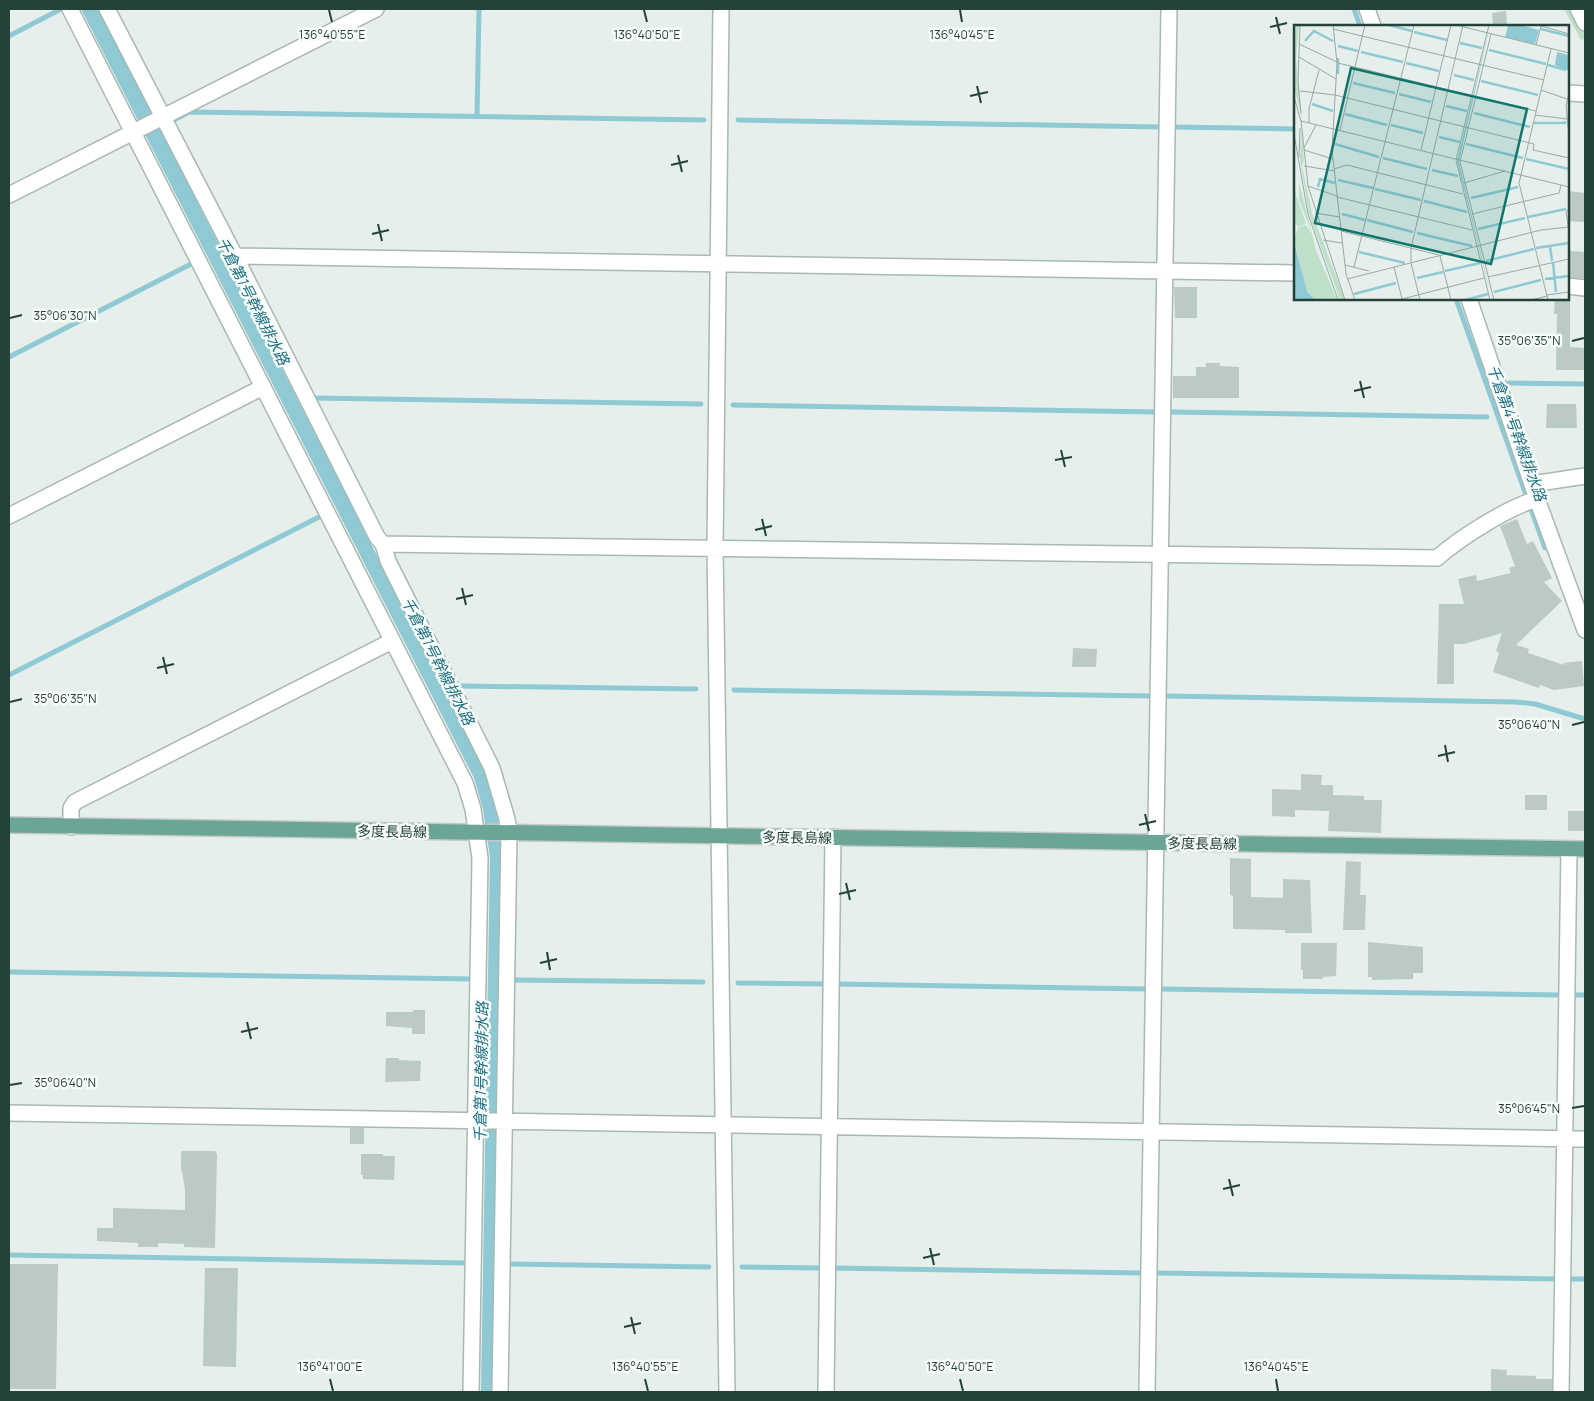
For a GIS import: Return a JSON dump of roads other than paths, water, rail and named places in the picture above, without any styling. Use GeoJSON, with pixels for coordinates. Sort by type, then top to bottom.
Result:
{"type":"FeatureCollection","features":[{"type":"Feature","properties":{"kind":"main road","name":"多度長島線"},"geometry":{"type":"LineString","coordinates":[[9,825],[1585,849]]}},
{"type":"Feature","properties":{"kind":"street"},"geometry":{"type":"LineString","coordinates":[[70,9],[135,131],[465,783],[473,809],[479,832],[480,858],[478,1120],[471,1392]]}},
{"type":"Feature","properties":{"kind":"street"},"geometry":{"type":"LineString","coordinates":[[107,9],[161,118],[235,256],[377,537],[383,544],[388,561],[492,768],[507,819],[500,1392]]}},
{"type":"Feature","properties":{"kind":"street"},"geometry":{"type":"LineString","coordinates":[[9,195],[376,9]]}},
{"type":"Feature","properties":{"kind":"street"},"geometry":{"type":"LineString","coordinates":[[720,9],[715,548],[727,1392]]}},
{"type":"Feature","properties":{"kind":"street"},"geometry":{"type":"LineString","coordinates":[[1147,1392],[1169,9]]}},
{"type":"Feature","properties":{"kind":"street"},"geometry":{"type":"LineString","coordinates":[[1367,9],[1373,25]]}},
{"type":"Feature","properties":{"kind":"street"},"geometry":{"type":"LineString","coordinates":[[1578,9],[1585,22]]}},
{"type":"Feature","properties":{"kind":"street"},"geometry":{"type":"LineString","coordinates":[[1569,93],[1585,94]]}},
{"type":"Feature","properties":{"kind":"street"},"geometry":{"type":"LineString","coordinates":[[235,256],[1294,272]]}},
{"type":"Feature","properties":{"kind":"street"},"geometry":{"type":"LineString","coordinates":[[1569,286],[1585,288]]}},
{"type":"Feature","properties":{"kind":"street"},"geometry":{"type":"LineString","coordinates":[[1468,300],[1532,484],[1535,499],[1578,589],[1585,630]]}},
{"type":"Feature","properties":{"kind":"street"},"geometry":{"type":"LineString","coordinates":[[9,516],[263,387]]}},
{"type":"Feature","properties":{"kind":"street"},"geometry":{"type":"LineString","coordinates":[[1532,484],[1585,476]]}},
{"type":"Feature","properties":{"kind":"street"},"geometry":{"type":"LineString","coordinates":[[383,544],[1437,558],[1450,546],[1518,505],[1535,499]]}},
{"type":"Feature","properties":{"kind":"street"},"geometry":{"type":"LineString","coordinates":[[71,827],[71,808],[75,802],[392,641]]}},
{"type":"Feature","properties":{"kind":"street"},"geometry":{"type":"LineString","coordinates":[[826,1392],[833,837]]}},
{"type":"Feature","properties":{"kind":"street"},"geometry":{"type":"LineString","coordinates":[[1562,1392],[1569,848]]}},
{"type":"Feature","properties":{"kind":"street"},"geometry":{"type":"LineString","coordinates":[[9,1113],[1585,1139]]}},
{"type":"Feature","properties":{"kind":"water"},"geometry":{"type":"Polygon","coordinates":[[[81,9],[99,9],[482,762],[490,785],[496,808],[503,856],[494,1392],[481,1392],[490,857],[483,809],[474,778],[81,9]]]}},
{"type":"Feature","properties":{"kind":"waterway"},"geometry":{"type":"LineString","coordinates":[[9,36],[61,9]]}},
{"type":"Feature","properties":{"kind":"waterway"},"geometry":{"type":"LineString","coordinates":[[477,116],[479,9]]}},
{"type":"Feature","properties":{"kind":"waterway","name":"千倉第4号幹線排水路"},"geometry":{"type":"LineString","coordinates":[[1354,9],[1360,25]]}},
{"type":"Feature","properties":{"kind":"waterway"},"geometry":{"type":"LineString","coordinates":[[172,121],[189,112],[704,120]]}},
{"type":"Feature","properties":{"kind":"waterway"},"geometry":{"type":"LineString","coordinates":[[738,120],[1159,127]]}},
{"type":"Feature","properties":{"kind":"waterway"},"geometry":{"type":"LineString","coordinates":[[1174,127],[1294,129]]}},
{"type":"Feature","properties":{"kind":"waterway"},"geometry":{"type":"LineString","coordinates":[[9,357],[191,264]]}},
{"type":"Feature","properties":{"kind":"waterway","name":"千倉第4号幹線排水路"},"geometry":{"type":"LineString","coordinates":[[1456,300],[1545,548]]}},
{"type":"Feature","properties":{"kind":"waterway"},"geometry":{"type":"LineString","coordinates":[[1509,383],[1585,384]]}},
{"type":"Feature","properties":{"kind":"waterway"},"geometry":{"type":"LineString","coordinates":[[312,398],[701,404]]}},
{"type":"Feature","properties":{"kind":"waterway"},"geometry":{"type":"LineString","coordinates":[[733,405],[1156,412]]}},
{"type":"Feature","properties":{"kind":"waterway"},"geometry":{"type":"LineString","coordinates":[[1170,412],[1487,417]]}},
{"type":"Feature","properties":{"kind":"waterway"},"geometry":{"type":"LineString","coordinates":[[9,675],[319,517]]}},
{"type":"Feature","properties":{"kind":"waterway","name":"千倉第1号幹線排水路"},"geometry":{"type":"LineString","coordinates":[[461,686],[696,689]]}},
{"type":"Feature","properties":{"kind":"waterway"},"geometry":{"type":"LineString","coordinates":[[734,690],[1152,696]]}},
{"type":"Feature","properties":{"kind":"waterway"},"geometry":{"type":"LineString","coordinates":[[1164,696],[1516,702],[1535,704],[1585,719]]}},
{"type":"Feature","properties":{"kind":"waterway"},"geometry":{"type":"LineString","coordinates":[[9,972],[472,979]]}},
{"type":"Feature","properties":{"kind":"waterway"},"geometry":{"type":"LineString","coordinates":[[513,980],[703,982]]}},
{"type":"Feature","properties":{"kind":"waterway"},"geometry":{"type":"LineString","coordinates":[[738,983],[827,984]]}},
{"type":"Feature","properties":{"kind":"waterway"},"geometry":{"type":"LineString","coordinates":[[837,984],[1146,989]]}},
{"type":"Feature","properties":{"kind":"waterway"},"geometry":{"type":"LineString","coordinates":[[1161,989],[1561,995]]}},
{"type":"Feature","properties":{"kind":"waterway"},"geometry":{"type":"LineString","coordinates":[[1574,995],[1585,995]]}},
{"type":"Feature","properties":{"kind":"waterway"},"geometry":{"type":"LineString","coordinates":[[9,1255],[466,1263]]}},
{"type":"Feature","properties":{"kind":"waterway"},"geometry":{"type":"LineString","coordinates":[[509,1264],[709,1267]]}},
{"type":"Feature","properties":{"kind":"waterway"},"geometry":{"type":"LineString","coordinates":[[742,1267],[822,1268]]}},
{"type":"Feature","properties":{"kind":"waterway"},"geometry":{"type":"LineString","coordinates":[[831,1268],[1141,1273]]}},
{"type":"Feature","properties":{"kind":"waterway"},"geometry":{"type":"LineString","coordinates":[[1156,1273],[1558,1279]]}},
{"type":"Feature","properties":{"kind":"waterway"},"geometry":{"type":"LineString","coordinates":[[1569,1279],[1585,1279]]}}]}
